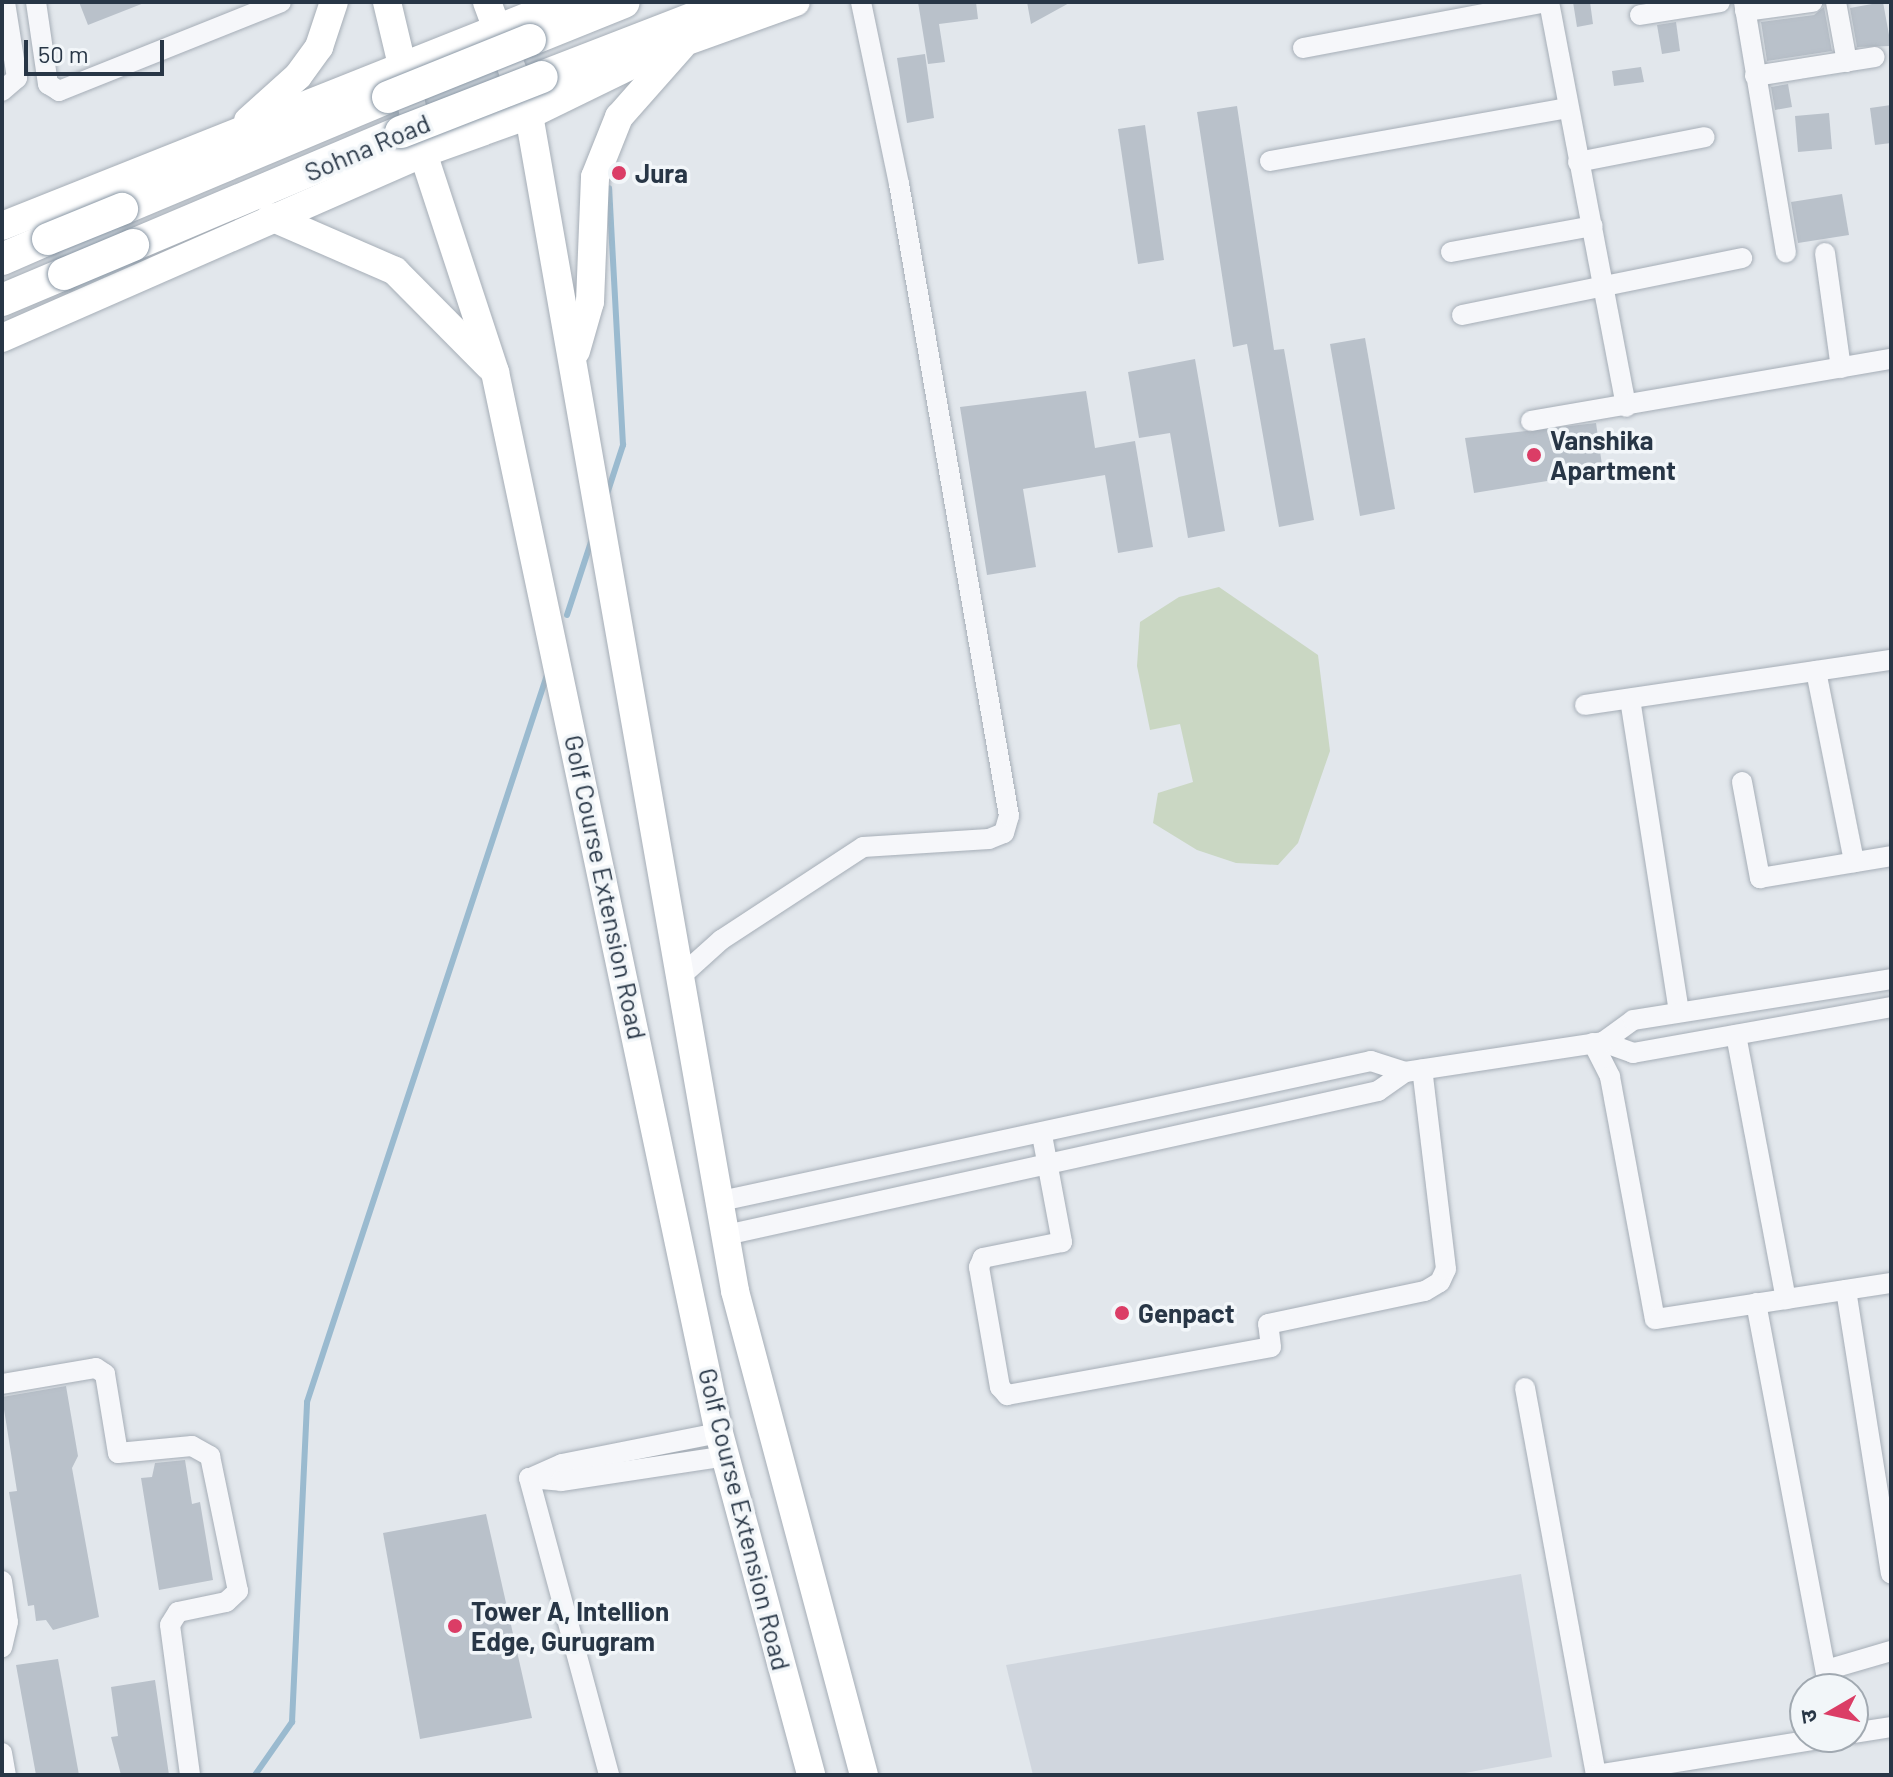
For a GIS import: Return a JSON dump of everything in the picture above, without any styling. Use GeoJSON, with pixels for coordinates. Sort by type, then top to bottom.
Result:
{"type":"FeatureCollection","features":[{"type":"Feature","properties":{"kind":"highway","name":"Sohna Road"},"geometry":{"type":"LineString","coordinates":[[2,259],[122,209],[394,82],[516,34],[624,2]]}},
{"type":"Feature","properties":{"kind":"highway","name":"Sohna Road"},"geometry":{"type":"LineString","coordinates":[[2,300],[133,245],[412,142],[542,77],[735,2]]}},
{"type":"Feature","properties":{"kind":"main road"},"geometry":{"type":"LineString","coordinates":[[232,135],[298,76],[319,47],[334,2]]}},
{"type":"Feature","properties":{"kind":"main road","name":"Golf Course Extension Road"},"geometry":{"type":"LineString","coordinates":[[387,2],[394,82],[412,142],[495,372],[722,1444],[811,1775]]}},
{"type":"Feature","properties":{"kind":"main road"},"geometry":{"type":"LineString","coordinates":[[487,2],[516,34],[726,1235],[764,1417],[864,1775]]}},
{"type":"Feature","properties":{"kind":"main road"},"geometry":{"type":"LineString","coordinates":[[516,34],[564,2]]}},
{"type":"Feature","properties":{"kind":"main road"},"geometry":{"type":"LineString","coordinates":[[2,338],[271,217],[412,142],[529,115],[686,42],[796,2]]}},
{"type":"Feature","properties":{"kind":"main road"},"geometry":{"type":"LineString","coordinates":[[574,356],[590,302],[595,177],[619,117],[686,42]]}},
{"type":"Feature","properties":{"kind":"main road"},"geometry":{"type":"LineString","coordinates":[[2,226],[232,135],[394,82]]}},
{"type":"Feature","properties":{"kind":"main road"},"geometry":{"type":"LineString","coordinates":[[70,199],[108,291]]}},
{"type":"Feature","properties":{"kind":"main road"},"geometry":{"type":"LineString","coordinates":[[271,217],[395,271],[495,372]]}},
{"type":"Feature","properties":{"kind":"street"},"geometry":{"type":"LineString","coordinates":[[2,91],[17,78],[5,2]]}},
{"type":"Feature","properties":{"kind":"street"},"geometry":{"type":"LineString","coordinates":[[36,2],[48,84],[59,91],[281,2]]}},
{"type":"Feature","properties":{"kind":"street"},"geometry":{"type":"LineString","coordinates":[[681,976],[746,923],[863,847],[989,839],[1004,833],[1009,816],[899,184],[861,2]]}},
{"type":"Feature","properties":{"kind":"street"},"geometry":{"type":"LineString","coordinates":[[1303,48],[1548,2],[1626,407]]}},
{"type":"Feature","properties":{"kind":"street"},"geometry":{"type":"LineString","coordinates":[[1640,15],[1720,2]]}},
{"type":"Feature","properties":{"kind":"street"},"geometry":{"type":"LineString","coordinates":[[1786,252],[1745,6],[1812,2]]}},
{"type":"Feature","properties":{"kind":"street"},"geometry":{"type":"LineString","coordinates":[[1836,2],[1847,62]]}},
{"type":"Feature","properties":{"kind":"street"},"geometry":{"type":"LineString","coordinates":[[1755,76],[1875,57]]}},
{"type":"Feature","properties":{"kind":"street"},"geometry":{"type":"LineString","coordinates":[[1270,161],[1568,108]]}},
{"type":"Feature","properties":{"kind":"street"},"geometry":{"type":"LineString","coordinates":[[1578,162],[1705,137]]}},
{"type":"Feature","properties":{"kind":"street"},"geometry":{"type":"LineString","coordinates":[[1451,252],[1593,226]]}},
{"type":"Feature","properties":{"kind":"street"},"geometry":{"type":"LineString","coordinates":[[1825,253],[1841,368]]}},
{"type":"Feature","properties":{"kind":"street"},"geometry":{"type":"LineString","coordinates":[[1462,315],[1602,283],[1742,258]]}},
{"type":"Feature","properties":{"kind":"street"},"geometry":{"type":"LineString","coordinates":[[1531,421],[1891,359]]}},
{"type":"Feature","properties":{"kind":"street"},"geometry":{"type":"LineString","coordinates":[[1585,705],[1891,660]]}},
{"type":"Feature","properties":{"kind":"street"},"geometry":{"type":"LineString","coordinates":[[1816,671],[1854,862]]}},
{"type":"Feature","properties":{"kind":"street"},"geometry":{"type":"LineString","coordinates":[[1630,699],[1679,1012]]}},
{"type":"Feature","properties":{"kind":"street"},"geometry":{"type":"LineString","coordinates":[[1742,782],[1760,878],[1891,856]]}},
{"type":"Feature","properties":{"kind":"street"},"geometry":{"type":"LineString","coordinates":[[721,1201],[1042,1135],[1371,1061],[1413,1070],[1598,1042],[1633,1020],[1891,979]]}},
{"type":"Feature","properties":{"kind":"street"},"geometry":{"type":"LineString","coordinates":[[1598,1042],[1633,1053],[1891,1007]]}},
{"type":"Feature","properties":{"kind":"street"},"geometry":{"type":"LineString","coordinates":[[1736,1035],[1786,1299]]}},
{"type":"Feature","properties":{"kind":"street"},"geometry":{"type":"LineString","coordinates":[[1598,1042],[1612,1088],[1655,1319],[1891,1283]]}},
{"type":"Feature","properties":{"kind":"street"},"geometry":{"type":"LineString","coordinates":[[726,1235],[1378,1091],[1413,1070]]}},
{"type":"Feature","properties":{"kind":"street"},"geometry":{"type":"LineString","coordinates":[[1042,1135],[1062,1242],[983,1258],[979,1267],[1000,1387],[1007,1395],[1271,1347],[1268,1324],[1425,1291],[1440,1282],[1446,1269],[1413,1070]]}},
{"type":"Feature","properties":{"kind":"street"},"geometry":{"type":"LineString","coordinates":[[977,1149],[983,1177]]}},
{"type":"Feature","properties":{"kind":"street"},"geometry":{"type":"LineString","coordinates":[[1846,1290],[1891,1573]]}},
{"type":"Feature","properties":{"kind":"street"},"geometry":{"type":"LineString","coordinates":[[1756,1303],[1826,1673]]}},
{"type":"Feature","properties":{"kind":"street"},"geometry":{"type":"LineString","coordinates":[[2,1384],[96,1368],[105,1374],[118,1453],[192,1446],[210,1456],[238,1591],[226,1602],[178,1612],[170,1625],[190,1775]]}},
{"type":"Feature","properties":{"kind":"street"},"geometry":{"type":"LineString","coordinates":[[1525,1388],[1596,1775],[1789,1744]]}},
{"type":"Feature","properties":{"kind":"street"},"geometry":{"type":"LineString","coordinates":[[609,1775],[529,1478],[561,1481],[722,1444]]}},
{"type":"Feature","properties":{"kind":"street"},"geometry":{"type":"LineString","coordinates":[[2,1581],[8,1622],[2,1647]]}},
{"type":"Feature","properties":{"kind":"street"},"geometry":{"type":"LineString","coordinates":[[1841,1673],[1891,1651]]}},
{"type":"Feature","properties":{"kind":"street"},"geometry":{"type":"LineString","coordinates":[[1869,1730],[1891,1727]]}},
{"type":"Feature","properties":{"kind":"street"},"geometry":{"type":"LineString","coordinates":[[2,1753],[6,1775]]}},
{"type":"Feature","properties":{"kind":"shaded area"},"geometry":{"type":"Polygon","coordinates":[[[1521,1574],[1552,1757],[1454,1775],[1033,1775],[1006,1665],[1521,1574]]]}},
{"type":"Feature","properties":{"kind":"green space"},"geometry":{"type":"Polygon","coordinates":[[[1219,587],[1318,655],[1330,751],[1298,843],[1278,865],[1236,863],[1197,850],[1153,823],[1158,793],[1193,782],[1180,724],[1150,730],[1137,666],[1140,622],[1179,597],[1219,587]]]}},
{"type":"Feature","properties":{"kind":"building"},"geometry":{"type":"Polygon","coordinates":[[[79,2],[143,2],[144,3],[88,25],[79,2]]]}},
{"type":"Feature","properties":{"kind":"building"},"geometry":{"type":"Polygon","coordinates":[[[918,2],[976,2],[978,19],[939,24],[945,62],[928,64],[918,2]]]}},
{"type":"Feature","properties":{"kind":"building"},"geometry":{"type":"Polygon","coordinates":[[[1027,2],[1071,2],[1031,24],[1027,2]]]}},
{"type":"Feature","properties":{"kind":"building"},"geometry":{"type":"Polygon","coordinates":[[[1573,2],[1590,2],[1593,24],[1577,27],[1573,2]]]}},
{"type":"Feature","properties":{"kind":"building"},"geometry":{"type":"Polygon","coordinates":[[[1883,2],[1891,46],[1857,47],[1850,8],[1883,2]]]}},
{"type":"Feature","properties":{"kind":"building"},"geometry":{"type":"Polygon","coordinates":[[[1824,7],[1832,51],[1767,61],[1761,22],[1814,15],[1824,7]]]}},
{"type":"Feature","properties":{"kind":"building"},"geometry":{"type":"Polygon","coordinates":[[[1676,22],[1680,51],[1662,54],[1657,25],[1676,22]]]}},
{"type":"Feature","properties":{"kind":"building"},"geometry":{"type":"Polygon","coordinates":[[[925,54],[934,118],[907,123],[897,58],[925,54]]]}},
{"type":"Feature","properties":{"kind":"building"},"geometry":{"type":"Polygon","coordinates":[[[1641,67],[1644,82],[1614,86],[1612,71],[1641,67]]]}},
{"type":"Feature","properties":{"kind":"building"},"geometry":{"type":"Polygon","coordinates":[[[1788,84],[1792,107],[1775,110],[1771,87],[1788,84]]]}},
{"type":"Feature","properties":{"kind":"building"},"geometry":{"type":"Polygon","coordinates":[[[1891,105],[1891,143],[1875,145],[1870,108],[1891,105]]]}},
{"type":"Feature","properties":{"kind":"building"},"geometry":{"type":"Polygon","coordinates":[[[1237,106],[1274,350],[1284,349],[1314,520],[1279,527],[1247,344],[1233,347],[1197,112],[1237,106]]]}},
{"type":"Feature","properties":{"kind":"building"},"geometry":{"type":"Polygon","coordinates":[[[1829,113],[1832,149],[1798,152],[1795,116],[1829,113]]]}},
{"type":"Feature","properties":{"kind":"building"},"geometry":{"type":"Polygon","coordinates":[[[1145,125],[1164,260],[1138,264],[1118,129],[1145,125]]]}},
{"type":"Feature","properties":{"kind":"building"},"geometry":{"type":"Polygon","coordinates":[[[1842,194],[1849,235],[1798,243],[1791,202],[1842,194]]]}},
{"type":"Feature","properties":{"kind":"building"},"geometry":{"type":"Polygon","coordinates":[[[1365,338],[1395,509],[1360,516],[1330,344],[1365,338]]]}},
{"type":"Feature","properties":{"kind":"building"},"geometry":{"type":"Polygon","coordinates":[[[1195,359],[1225,531],[1188,538],[1170,433],[1139,438],[1128,372],[1195,359]]]}},
{"type":"Feature","properties":{"kind":"building"},"geometry":{"type":"Polygon","coordinates":[[[1086,391],[1095,448],[1135,441],[1153,547],[1118,553],[1105,475],[1023,489],[1036,567],[987,575],[960,407],[1086,391]]]}},
{"type":"Feature","properties":{"kind":"building","name":"Vanshika Apartment"},"geometry":{"type":"Polygon","coordinates":[[[1596,423],[1603,472],[1474,493],[1465,438],[1596,423]]]}},
{"type":"Feature","properties":{"kind":"building"},"geometry":{"type":"Polygon","coordinates":[[[66,1386],[78,1456],[72,1468],[99,1617],[53,1630],[46,1620],[36,1621],[34,1605],[28,1606],[9,1492],[17,1491],[2,1397],[66,1386]]]}},
{"type":"Feature","properties":{"kind":"building"},"geometry":{"type":"Polygon","coordinates":[[[185,1460],[192,1504],[200,1502],[213,1580],[159,1590],[141,1478],[152,1477],[155,1463],[185,1460]]]}},
{"type":"Feature","properties":{"kind":"building","name":"Tower A, Intellion Edge, Gurugram"},"geometry":{"type":"Polygon","coordinates":[[[486,1514],[532,1718],[420,1739],[383,1533],[486,1514]]]}},
{"type":"Feature","properties":{"kind":"building"},"geometry":{"type":"Polygon","coordinates":[[[58,1659],[79,1775],[36,1775],[16,1665],[58,1659]]]}},
{"type":"Feature","properties":{"kind":"building"},"geometry":{"type":"Polygon","coordinates":[[[155,1680],[169,1775],[121,1775],[111,1737],[118,1736],[111,1687],[155,1680]]]}},
{"type":"Feature","properties":{"kind":"waterway"},"geometry":{"type":"LineString","coordinates":[[607,494],[623,445],[609,188]]}},
{"type":"Feature","properties":{"kind":"waterway"},"geometry":{"type":"LineString","coordinates":[[567,615],[592,539]]}},
{"type":"Feature","properties":{"kind":"waterway"},"geometry":{"type":"LineString","coordinates":[[255,1775],[292,1722],[307,1402],[547,675]]}},
{"type":"Feature","properties":{"kind":"place","name":"Jura"},"geometry":{"type":"Point","coordinates":[619,173]}},
{"type":"Feature","properties":{"kind":"place","name":"Vanshika Apartment"},"geometry":{"type":"Point","coordinates":[1534,455]}},
{"type":"Feature","properties":{"kind":"place","name":"Genpact"},"geometry":{"type":"Point","coordinates":[1122,1313]}},
{"type":"Feature","properties":{"kind":"place","name":"Tower A, Intellion Edge, Gurugram"},"geometry":{"type":"Point","coordinates":[455,1626]}}]}
